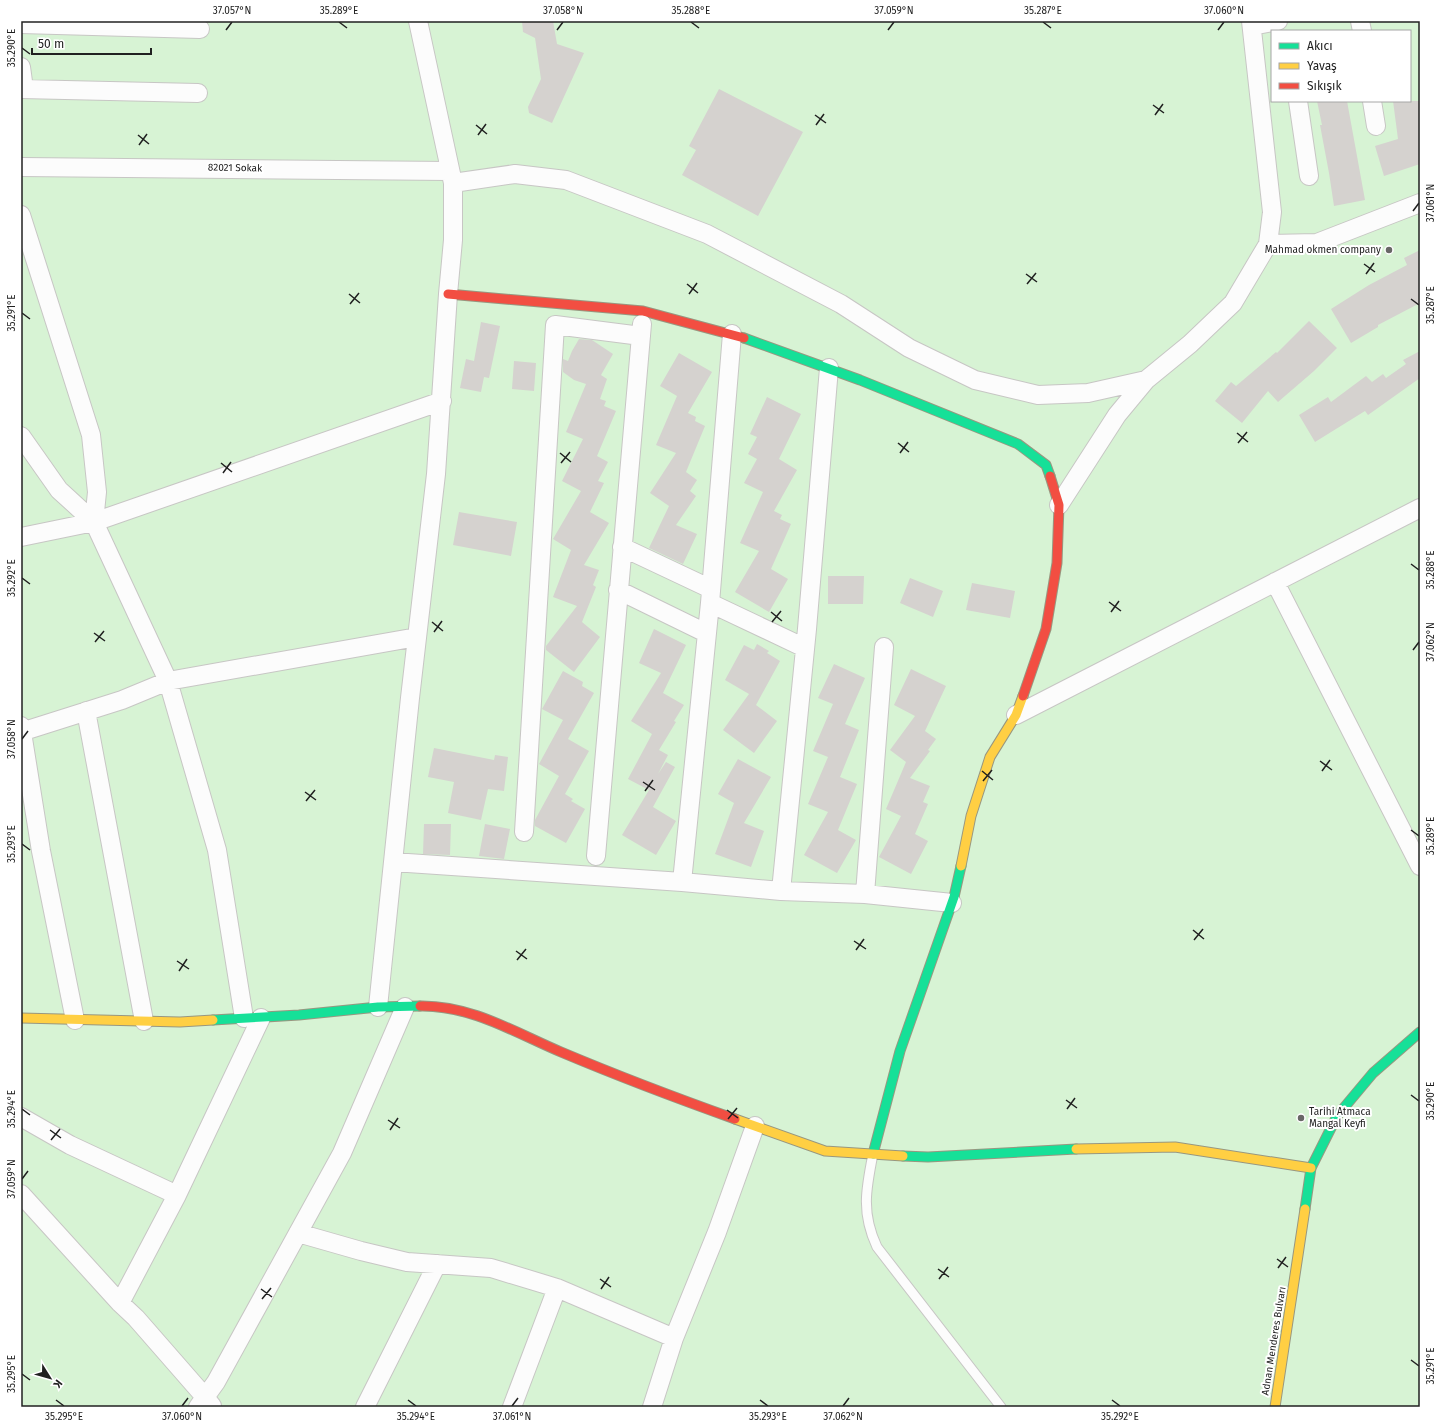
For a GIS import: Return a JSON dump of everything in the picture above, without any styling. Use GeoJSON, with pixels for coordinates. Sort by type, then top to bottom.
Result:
{"type":"FeatureCollection","features":[{"type":"Feature","properties":{"kind":"street"},"geometry":{"type":"LineString","coordinates":[[378,1007],[417,637],[436,474],[453,240],[451,177],[418,21]]}},
{"type":"Feature","properties":{"kind":"street"},"geometry":{"type":"LineString","coordinates":[[1059,505],[1116,415],[1146,380],[1190,344],[1233,303],[1268,244],[1272,212],[1251,24],[1278,21]]}},
{"type":"Feature","properties":{"kind":"street"},"geometry":{"type":"LineString","coordinates":[[21,24],[200,29]]}},
{"type":"Feature","properties":{"kind":"street"},"geometry":{"type":"LineString","coordinates":[[21,67],[23,89],[198,93]]}},
{"type":"Feature","properties":{"kind":"street"},"geometry":{"type":"LineString","coordinates":[[1298,102],[1309,176]]}},
{"type":"Feature","properties":{"kind":"street"},"geometry":{"type":"LineString","coordinates":[[1372,102],[1376,126]]}},
{"type":"Feature","properties":{"kind":"street","name":"82021 Sokak"},"geometry":{"type":"LineString","coordinates":[[21,167],[451,177],[515,174],[566,180],[707,234],[841,304],[909,348],[974,380],[1038,395],[1088,393],[1146,380]]}},
{"type":"Feature","properties":{"kind":"street"},"geometry":{"type":"LineString","coordinates":[[1268,244],[1317,243],[1420,203]]}},
{"type":"Feature","properties":{"kind":"street"},"geometry":{"type":"LineString","coordinates":[[21,215],[91,435],[97,492],[94,522]]}},
{"type":"Feature","properties":{"kind":"street"},"geometry":{"type":"LineString","coordinates":[[448,294],[643,311],[732,334],[829,368],[1018,444],[1046,465],[1059,505],[1056,563],[1046,630],[1016,715],[990,756],[971,816],[952,903],[900,1051],[873,1154]]}},
{"type":"Feature","properties":{"kind":"street"},"geometry":{"type":"LineString","coordinates":[[596,856],[643,311]]}},
{"type":"Feature","properties":{"kind":"street"},"geometry":{"type":"LineString","coordinates":[[524,832],[555,325],[641,336]]}},
{"type":"Feature","properties":{"kind":"street"},"geometry":{"type":"LineString","coordinates":[[682,882],[710,596],[732,334]]}},
{"type":"Feature","properties":{"kind":"street"},"geometry":{"type":"LineString","coordinates":[[781,891],[805,648],[829,368]]}},
{"type":"Feature","properties":{"kind":"street"},"geometry":{"type":"LineString","coordinates":[[21,537],[94,522],[442,401]]}},
{"type":"Feature","properties":{"kind":"street"},"geometry":{"type":"LineString","coordinates":[[21,436],[58,490],[94,522],[168,680],[217,850],[252,1018],[177,1195],[120,1303]]}},
{"type":"Feature","properties":{"kind":"street"},"geometry":{"type":"LineString","coordinates":[[1016,715],[1420,508]]}},
{"type":"Feature","properties":{"kind":"street"},"geometry":{"type":"LineString","coordinates":[[622,547],[805,648]]}},
{"type":"Feature","properties":{"kind":"street"},"geometry":{"type":"LineString","coordinates":[[1274,582],[1420,866]]}},
{"type":"Feature","properties":{"kind":"street"},"geometry":{"type":"LineString","coordinates":[[618,590],[706,632]]}},
{"type":"Feature","properties":{"kind":"street"},"geometry":{"type":"LineString","coordinates":[[75,1020],[41,851],[21,730],[122,700],[168,680],[417,637]]}},
{"type":"Feature","properties":{"kind":"street"},"geometry":{"type":"LineString","coordinates":[[865,894],[884,647]]}},
{"type":"Feature","properties":{"kind":"street"},"geometry":{"type":"LineString","coordinates":[[86,711],[144,1021]]}},
{"type":"Feature","properties":{"kind":"street"},"geometry":{"type":"LineString","coordinates":[[393,862],[682,882],[781,891],[865,894],[952,903]]}},
{"type":"Feature","properties":{"kind":"street"},"geometry":{"type":"LineString","coordinates":[[21,1018],[180,1022],[252,1018],[378,1007],[432,1006],[474,1014],[568,1055],[668,1095],[825,1151],[928,1156],[1042,1150],[1175,1147],[1311,1168]]}},
{"type":"Feature","properties":{"kind":"street"},"geometry":{"type":"LineString","coordinates":[[21,1194],[120,1303],[136,1318],[205,1404],[342,1153],[405,1007]]}},
{"type":"Feature","properties":{"kind":"street","name":"Adnan Menderes Bulvarı"},"geometry":{"type":"LineString","coordinates":[[1275,1407],[1311,1168],[1337,1116],[1372,1073],[1420,1032]]}},
{"type":"Feature","properties":{"kind":"street"},"geometry":{"type":"LineString","coordinates":[[21,1117],[70,1145],[177,1195]]}},
{"type":"Feature","properties":{"kind":"street"},"geometry":{"type":"LineString","coordinates":[[652,1407],[674,1338],[717,1232],[755,1126]]}},
{"type":"Feature","properties":{"kind":"street"},"geometry":{"type":"LineString","coordinates":[[298,1233],[407,1262],[491,1268],[557,1288],[674,1338]]}},
{"type":"Feature","properties":{"kind":"street"},"geometry":{"type":"LineString","coordinates":[[365,1407],[437,1264]]}},
{"type":"Feature","properties":{"kind":"street"},"geometry":{"type":"LineString","coordinates":[[512,1407],[557,1288]]}},
{"type":"Feature","properties":{"kind":"lane"},"geometry":{"type":"LineString","coordinates":[[873,1154],[865,1203],[868,1225],[877,1247],[1001,1407]]}},
{"type":"Feature","properties":{"kind":"green space"},"geometry":{"type":"Polygon","coordinates":[[[21,21],[1420,21],[1420,1407],[21,1407],[21,21]]]}},
{"type":"Feature","properties":{"kind":"building"},"geometry":{"type":"Polygon","coordinates":[[[522,21],[553,21],[557,44],[584,53],[552,123],[529,113],[528,107],[541,79],[535,38],[523,32],[522,21]]]}},
{"type":"Feature","properties":{"kind":"building"},"geometry":{"type":"Polygon","coordinates":[[[719,89],[803,132],[758,216],[682,175],[696,150],[689,146],[719,89]]]}},
{"type":"Feature","properties":{"kind":"building"},"geometry":{"type":"Polygon","coordinates":[[[1420,101],[1420,164],[1384,176],[1375,146],[1398,139],[1393,102],[1420,101]]]}},
{"type":"Feature","properties":{"kind":"building"},"geometry":{"type":"Polygon","coordinates":[[[1317,102],[1347,102],[1365,200],[1334,206],[1320,125],[1322,125],[1317,102]]]}},
{"type":"Feature","properties":{"kind":"building"},"geometry":{"type":"Polygon","coordinates":[[[1420,250],[1420,303],[1378,325],[1378,327],[1351,343],[1331,309],[1369,285],[1407,265],[1404,258],[1420,250]]]}},
{"type":"Feature","properties":{"kind":"building"},"geometry":{"type":"Polygon","coordinates":[[[1309,321],[1337,348],[1314,371],[1278,402],[1268,391],[1242,423],[1215,401],[1231,382],[1236,386],[1276,352],[1277,353],[1309,321]]]}},
{"type":"Feature","properties":{"kind":"building"},"geometry":{"type":"Polygon","coordinates":[[[481,322],[500,326],[489,378],[484,377],[481,392],[460,388],[466,359],[474,361],[481,322]]]}},
{"type":"Feature","properties":{"kind":"building"},"geometry":{"type":"Polygon","coordinates":[[[579,339],[592,340],[613,354],[601,375],[607,379],[600,399],[606,401],[604,406],[616,411],[597,456],[608,462],[598,481],[604,483],[590,512],[609,523],[584,565],[599,570],[593,585],[596,587],[582,622],[600,637],[574,672],[546,650],[546,646],[577,606],[553,597],[571,550],[553,539],[581,491],[562,481],[583,439],[566,432],[586,384],[574,380],[563,372],[563,359],[568,361],[579,339]]]}},
{"type":"Feature","properties":{"kind":"building"},"geometry":{"type":"Polygon","coordinates":[[[1420,351],[1420,378],[1368,415],[1365,411],[1315,442],[1299,415],[1328,397],[1331,402],[1366,376],[1372,382],[1383,374],[1386,378],[1406,364],[1403,360],[1420,351]]]}},
{"type":"Feature","properties":{"kind":"building"},"geometry":{"type":"Polygon","coordinates":[[[679,353],[712,372],[688,413],[696,417],[695,421],[705,426],[686,472],[697,480],[690,491],[696,496],[676,525],[697,534],[683,564],[649,548],[669,506],[650,493],[676,453],[656,445],[677,396],[660,386],[679,353]]]}},
{"type":"Feature","properties":{"kind":"building"},"geometry":{"type":"Polygon","coordinates":[[[514,361],[536,363],[534,391],[512,389],[514,361]]]}},
{"type":"Feature","properties":{"kind":"building"},"geometry":{"type":"Polygon","coordinates":[[[767,397],[801,414],[779,459],[797,470],[774,511],[782,515],[780,519],[791,524],[771,569],[788,579],[769,612],[735,592],[759,551],[740,543],[763,492],[744,483],[757,459],[748,454],[757,437],[750,434],[767,397]]]}},
{"type":"Feature","properties":{"kind":"building"},"geometry":{"type":"Polygon","coordinates":[[[459,512],[517,522],[511,556],[453,545],[459,512]]]}},
{"type":"Feature","properties":{"kind":"building"},"geometry":{"type":"Polygon","coordinates":[[[828,576],[864,576],[863,604],[828,604],[828,576]]]}},
{"type":"Feature","properties":{"kind":"building"},"geometry":{"type":"Polygon","coordinates":[[[910,578],[943,591],[933,617],[900,603],[910,578]]]}},
{"type":"Feature","properties":{"kind":"building"},"geometry":{"type":"Polygon","coordinates":[[[972,583],[1015,591],[1010,618],[966,610],[972,583]]]}},
{"type":"Feature","properties":{"kind":"building"},"geometry":{"type":"Polygon","coordinates":[[[654,629],[686,645],[663,693],[684,705],[674,721],[676,722],[659,750],[668,755],[658,774],[666,762],[675,767],[653,807],[676,821],[656,855],[622,835],[649,790],[628,779],[652,734],[631,721],[661,673],[639,663],[654,629]]]}},
{"type":"Feature","properties":{"kind":"building"},"geometry":{"type":"Polygon","coordinates":[[[757,644],[769,651],[767,653],[780,661],[756,705],[777,721],[754,753],[723,730],[749,694],[725,680],[744,645],[754,650],[757,644]]]}},
{"type":"Feature","properties":{"kind":"building"},"geometry":{"type":"Polygon","coordinates":[[[834,664],[865,678],[845,724],[859,730],[840,777],[857,784],[838,830],[856,840],[837,873],[804,855],[828,812],[808,804],[828,757],[813,751],[833,704],[818,698],[834,664]]]}},
{"type":"Feature","properties":{"kind":"building"},"geometry":{"type":"Polygon","coordinates":[[[911,669],[946,686],[925,731],[936,739],[928,750],[930,751],[910,778],[930,786],[923,802],[928,804],[915,834],[928,841],[911,874],[879,857],[901,816],[886,809],[906,762],[890,750],[915,716],[894,705],[911,669]]]}},
{"type":"Feature","properties":{"kind":"building"},"geometry":{"type":"Polygon","coordinates":[[[563,671],[583,682],[582,686],[594,693],[568,739],[589,751],[565,794],[573,799],[571,801],[585,809],[566,843],[535,826],[535,820],[559,776],[539,764],[563,720],[542,709],[563,671]]]}},
{"type":"Feature","properties":{"kind":"building"},"geometry":{"type":"Polygon","coordinates":[[[434,748],[494,760],[495,755],[508,757],[504,791],[488,789],[481,820],[448,813],[454,782],[428,777],[434,748]]]}},
{"type":"Feature","properties":{"kind":"building"},"geometry":{"type":"Polygon","coordinates":[[[738,759],[771,777],[744,823],[764,831],[751,867],[715,854],[734,803],[718,794],[738,759]]]}},
{"type":"Feature","properties":{"kind":"building"},"geometry":{"type":"Polygon","coordinates":[[[424,824],[451,824],[450,855],[423,854],[424,824]]]}},
{"type":"Feature","properties":{"kind":"building"},"geometry":{"type":"Polygon","coordinates":[[[485,824],[510,829],[504,859],[479,856],[485,824]]]}},
{"type":"Feature","properties":{"kind":"traffic: fast"},"geometry":{"type":"LineString","coordinates":[[744,338],[860,380],[1018,444],[1046,465],[1050,476]]}},
{"type":"Feature","properties":{"kind":"traffic: fast"},"geometry":{"type":"LineString","coordinates":[[873,1154],[900,1051],[954,897],[961,866]]}},
{"type":"Feature","properties":{"kind":"traffic: fast"},"geometry":{"type":"LineString","coordinates":[[213,1020],[299,1015],[378,1007],[420,1006]]}},
{"type":"Feature","properties":{"kind":"traffic: fast"},"geometry":{"type":"LineString","coordinates":[[1305,1209],[1311,1168],[1337,1116],[1373,1073],[1420,1032]]}},
{"type":"Feature","properties":{"kind":"traffic: fast"},"geometry":{"type":"LineString","coordinates":[[903,1156],[928,1157],[1076,1149]]}},
{"type":"Feature","properties":{"kind":"traffic: slow"},"geometry":{"type":"LineString","coordinates":[[961,866],[971,816],[990,757],[1016,715],[1023,696]]}},
{"type":"Feature","properties":{"kind":"traffic: slow"},"geometry":{"type":"LineString","coordinates":[[21,1018],[180,1022],[213,1020]]}},
{"type":"Feature","properties":{"kind":"traffic: slow"},"geometry":{"type":"LineString","coordinates":[[735,1119],[825,1151],[903,1156]]}},
{"type":"Feature","properties":{"kind":"traffic: slow"},"geometry":{"type":"LineString","coordinates":[[1076,1149],[1175,1147],[1311,1168]]}},
{"type":"Feature","properties":{"kind":"traffic: slow"},"geometry":{"type":"LineString","coordinates":[[1275,1407],[1305,1209]]}},
{"type":"Feature","properties":{"kind":"traffic: jam"},"geometry":{"type":"LineString","coordinates":[[448,294],[643,311],[744,338]]}},
{"type":"Feature","properties":{"kind":"traffic: jam"},"geometry":{"type":"LineString","coordinates":[[1023,696],[1046,629],[1057,563],[1059,505],[1050,476]]}},
{"type":"Feature","properties":{"kind":"traffic: jam"},"geometry":{"type":"LineString","coordinates":[[420,1006],[439,1007],[475,1015],[604,1070],[735,1119]]}},
{"type":"Feature","properties":{"kind":"place","name":"Mahmad okmen company"},"geometry":{"type":"Point","coordinates":[1389,250]}},
{"type":"Feature","properties":{"kind":"place","name":"Tarihi Atmaca Mangal Keyfi"},"geometry":{"type":"Point","coordinates":[1301,1118]}}]}
